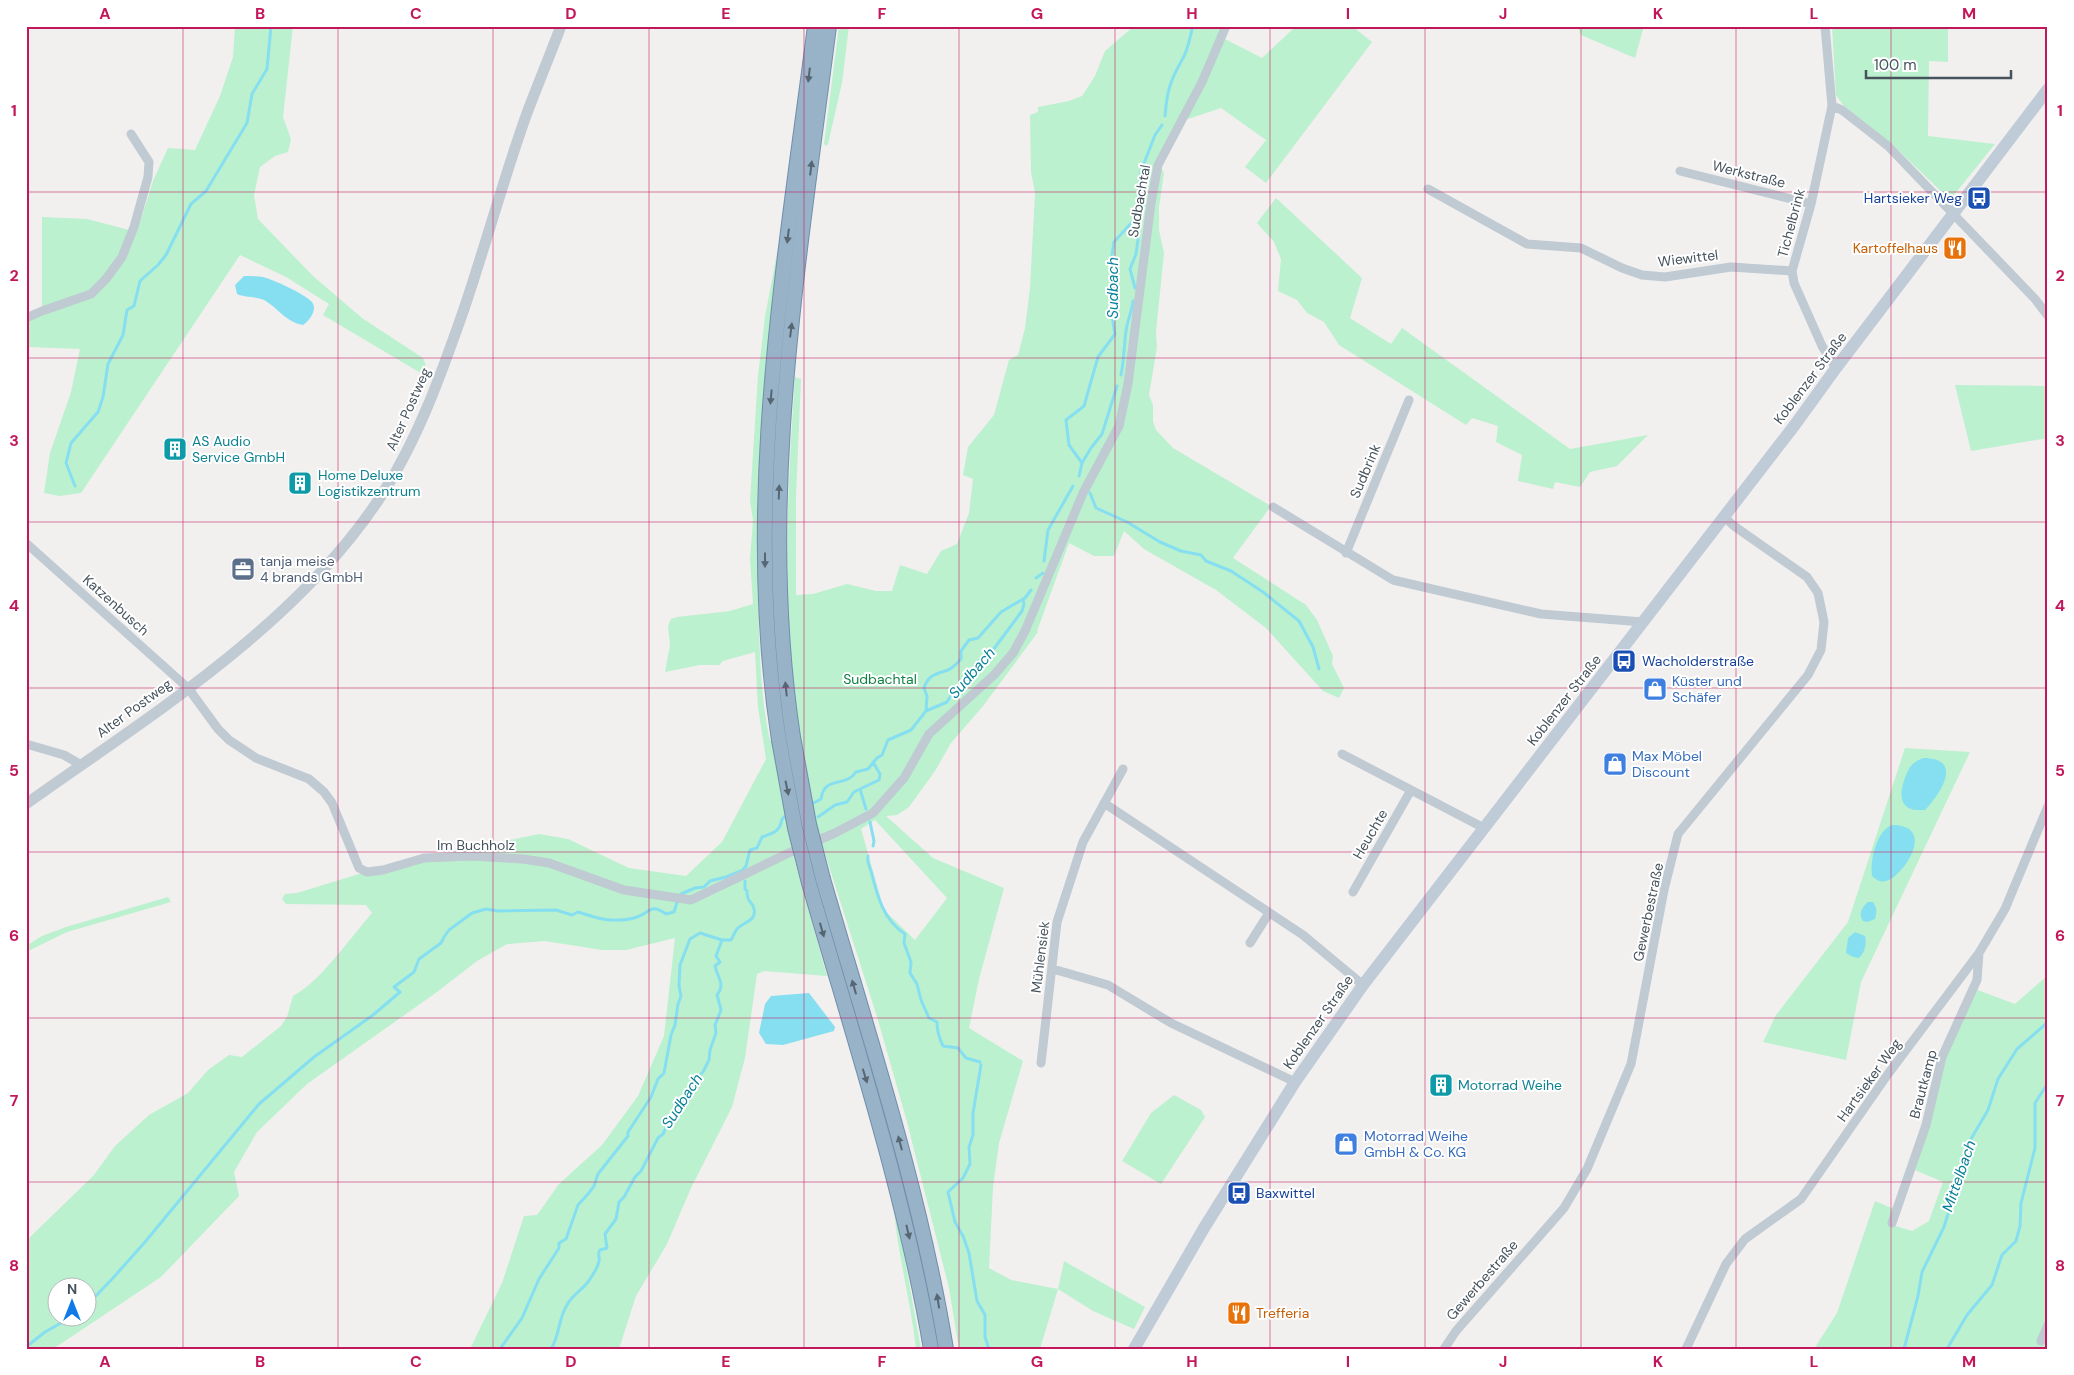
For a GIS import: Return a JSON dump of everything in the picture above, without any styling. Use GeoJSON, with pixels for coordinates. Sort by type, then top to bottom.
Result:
{"type":"FeatureCollection","features":[{"type":"Feature","properties":{"kind":"highway"},"geometry":{"type":"LineString","coordinates":[[815,26],[787,246],[768,428],[765,505],[765,591],[768,649],[779,740],[809,883],[903,1210],[920,1282],[931,1349]]}},
{"type":"Feature","properties":{"kind":"highway"},"geometry":{"type":"LineString","coordinates":[[829,26],[791,326],[782,429],[779,507],[781,644],[793,737],[809,824],[823,879],[918,1207],[936,1286],[946,1349]]}},
{"type":"Feature","properties":{"kind":"main road","name":"Koblenzer Straße"},"geometry":{"type":"LineString","coordinates":[[1134,1349],[1204,1228],[1295,1082],[1363,985],[1794,426],[2047,91]]}},
{"type":"Feature","properties":{"kind":"street","name":"Alter Postweg"},"geometry":{"type":"LineString","coordinates":[[26,804],[235,653],[283,610],[339,552],[382,494],[397,470],[441,376],[473,284],[526,115],[561,26]]}},
{"type":"Feature","properties":{"kind":"street","name":"Sudbachtal"},"geometry":{"type":"LineString","coordinates":[[835,833],[872,813],[904,778],[929,734],[994,675],[1013,653],[1025,631],[1083,493],[1119,426],[1128,384],[1151,203],[1158,165],[1198,89],[1226,26]]}},
{"type":"Feature","properties":{"kind":"street","name":"Tichelbrink"},"geometry":{"type":"LineString","coordinates":[[1825,26],[1832,106],[1811,204],[1792,271],[1794,283],[1822,346],[1836,368]]}},
{"type":"Feature","properties":{"kind":"street"},"geometry":{"type":"LineString","coordinates":[[1832,106],[1842,110],[1888,146],[2048,316]]}},
{"type":"Feature","properties":{"kind":"street"},"geometry":{"type":"LineString","coordinates":[[26,318],[91,294],[106,279],[122,257],[134,227],[148,177],[149,162],[131,134]]}},
{"type":"Feature","properties":{"kind":"street","name":"Werkstraße"},"geometry":{"type":"LineString","coordinates":[[1680,171],[1811,204]]}},
{"type":"Feature","properties":{"kind":"street","name":"Wiewittel"},"geometry":{"type":"LineString","coordinates":[[1428,189],[1527,244],[1581,248],[1622,268],[1642,275],[1665,277],[1731,267],[1792,271]]}},
{"type":"Feature","properties":{"kind":"street","name":"Sudbrink"},"geometry":{"type":"LineString","coordinates":[[1346,553],[1409,400]]}},
{"type":"Feature","properties":{"kind":"street"},"geometry":{"type":"LineString","coordinates":[[1273,507],[1393,580],[1541,614],[1643,622]]}},
{"type":"Feature","properties":{"kind":"street","name":"Gewerbestraße"},"geometry":{"type":"LineString","coordinates":[[1444,1349],[1456,1331],[1564,1208],[1587,1169],[1632,1064],[1664,890],[1678,834],[1808,675],[1821,650],[1824,622],[1818,593],[1807,577],[1734,526],[1723,516]]}},
{"type":"Feature","properties":{"kind":"street","name":"Katzenbusch"},"geometry":{"type":"LineString","coordinates":[[26,543],[188,688]]}},
{"type":"Feature","properties":{"kind":"street","name":"Im Buchholz"},"geometry":{"type":"LineString","coordinates":[[188,688],[218,729],[229,740],[256,758],[309,779],[324,792],[332,803],[359,868],[367,872],[383,870],[424,858],[471,856],[523,859],[549,863],[624,890],[691,900],[835,833]]}},
{"type":"Feature","properties":{"kind":"street"},"geometry":{"type":"LineString","coordinates":[[26,744],[64,756],[81,765]]}},
{"type":"Feature","properties":{"kind":"street"},"geometry":{"type":"LineString","coordinates":[[1342,754],[1484,828]]}},
{"type":"Feature","properties":{"kind":"street","name":"Mühlensiek"},"geometry":{"type":"LineString","coordinates":[[1042,1063],[1057,922],[1083,842],[1123,769]]}},
{"type":"Feature","properties":{"kind":"street","name":"Heuchte"},"geometry":{"type":"LineString","coordinates":[[1353,892],[1411,790]]}},
{"type":"Feature","properties":{"kind":"street"},"geometry":{"type":"LineString","coordinates":[[1104,803],[1303,936],[1363,985]]}},
{"type":"Feature","properties":{"kind":"street","name":"Hartsieker Weg"},"geometry":{"type":"LineString","coordinates":[[1686,1349],[1726,1264],[1745,1239],[1801,1199],[1888,1074],[1979,953],[2006,909],[2048,806]]}},
{"type":"Feature","properties":{"kind":"street"},"geometry":{"type":"LineString","coordinates":[[1250,943],[1269,913]]}},
{"type":"Feature","properties":{"kind":"street","name":"Brautkamp"},"geometry":{"type":"LineString","coordinates":[[1892,1223],[1926,1125],[1942,1057],[1977,980],[1979,953]]}},
{"type":"Feature","properties":{"kind":"street"},"geometry":{"type":"LineString","coordinates":[[1052,969],[1108,985],[1171,1023],[1295,1082]]}},
{"type":"Feature","properties":{"kind":"street"},"geometry":{"type":"LineString","coordinates":[[2041,1341],[2048,1325]]}},
{"type":"Feature","properties":{"kind":"green space"},"geometry":{"type":"Polygon","coordinates":[[[235,26],[293,26],[283,117],[291,139],[288,152],[275,156],[260,167],[254,195],[258,219],[313,276],[362,318],[423,358],[426,366],[424,375],[323,315],[329,304],[286,277],[240,255],[81,493],[59,496],[44,493],[50,453],[71,392],[80,349],[27,347],[26,322],[42,313],[42,217],[87,219],[137,232],[153,181],[168,148],[195,150],[220,96],[233,57],[235,26]]]}},
{"type":"Feature","properties":{"kind":"green space"},"geometry":{"type":"Polygon","coordinates":[[[839,26],[849,26],[842,83],[826,146],[824,144],[839,26]]]}},
{"type":"Feature","properties":{"kind":"green space","name":"Sudbachtal"},"geometry":{"type":"Polygon","coordinates":[[[1134,26],[1227,26],[1223,38],[1262,58],[1296,26],[1352,26],[1372,42],[1266,183],[1245,167],[1266,140],[1221,108],[1185,120],[1161,167],[1164,173],[1159,207],[1159,230],[1164,253],[1156,332],[1157,347],[1149,395],[1153,405],[1153,421],[1156,430],[1173,448],[1271,506],[1233,558],[1306,605],[1317,620],[1333,656],[1332,664],[1344,688],[1339,698],[1323,691],[1266,628],[1216,590],[1144,549],[1124,531],[1114,556],[1094,556],[1069,543],[1038,632],[983,706],[951,743],[935,771],[909,807],[897,815],[886,816],[933,858],[1004,888],[979,979],[969,1028],[1023,1061],[999,1143],[993,1187],[989,1268],[1011,1280],[1058,1289],[1040,1349],[959,1349],[949,1288],[907,1122],[878,1020],[819,835],[793,855],[827,976],[764,971],[757,974],[745,1058],[732,1107],[691,1188],[667,1244],[636,1296],[619,1349],[470,1349],[502,1283],[524,1216],[537,1215],[559,1184],[602,1145],[638,1096],[664,1036],[675,938],[626,950],[602,950],[545,941],[507,944],[477,961],[437,992],[307,1084],[257,1132],[234,1172],[239,1196],[161,1277],[98,1319],[98,1278],[48,1278],[48,1328],[84,1328],[53,1349],[26,1349],[26,1241],[94,1175],[115,1146],[149,1115],[188,1093],[208,1070],[229,1055],[242,1057],[281,1026],[287,1017],[293,996],[304,989],[324,970],[372,913],[366,905],[286,904],[282,899],[285,894],[297,893],[375,869],[539,834],[568,839],[629,868],[686,876],[722,842],[766,759],[758,707],[755,652],[723,661],[719,665],[700,665],[665,672],[670,645],[668,626],[671,619],[677,617],[730,611],[753,604],[750,559],[753,520],[750,501],[758,376],[765,317],[779,242],[781,243],[763,435],[758,531],[759,642],[763,699],[770,741],[799,733],[800,731],[790,643],[787,554],[795,377],[801,379],[796,496],[796,595],[813,594],[847,584],[876,591],[892,591],[900,565],[927,574],[941,551],[957,544],[969,513],[973,479],[963,475],[968,447],[994,415],[1009,360],[1018,355],[1025,328],[1030,288],[1035,193],[1031,172],[1030,115],[1038,112],[1038,107],[1069,101],[1082,96],[1095,76],[1105,51],[1134,26]],[[875,820],[861,829],[884,910],[915,940],[947,898],[875,820]]]}},
{"type":"Feature","properties":{"kind":"green space"},"geometry":{"type":"Polygon","coordinates":[[[1578,26],[1644,26],[1635,58],[1581,35],[1578,26]]]}},
{"type":"Feature","properties":{"kind":"green space"},"geometry":{"type":"Polygon","coordinates":[[[1832,26],[1948,26],[1948,62],[1929,61],[1928,136],[1995,144],[1950,200],[1892,144],[1844,106],[1836,95],[1832,26]]]}},
{"type":"Feature","properties":{"kind":"green space"},"geometry":{"type":"Polygon","coordinates":[[[1276,198],[1362,278],[1350,318],[1391,344],[1402,328],[1570,449],[1648,435],[1617,466],[1590,472],[1580,487],[1555,482],[1553,489],[1518,481],[1522,455],[1496,442],[1498,426],[1472,418],[1466,425],[1339,345],[1324,322],[1307,313],[1297,300],[1278,291],[1281,259],[1274,242],[1257,223],[1276,198]]]}},
{"type":"Feature","properties":{"kind":"green space"},"geometry":{"type":"Polygon","coordinates":[[[1955,385],[2048,386],[2048,438],[1971,451],[1955,385]]]}},
{"type":"Feature","properties":{"kind":"green space"},"geometry":{"type":"Polygon","coordinates":[[[1905,748],[1970,752],[1861,982],[1846,1060],[1763,1042],[1776,1015],[1848,922],[1905,748]]]}},
{"type":"Feature","properties":{"kind":"green space"},"geometry":{"type":"Polygon","coordinates":[[[168,897],[171,902],[67,932],[26,952],[26,946],[42,936],[66,927],[168,897]]]}},
{"type":"Feature","properties":{"kind":"green space"},"geometry":{"type":"Polygon","coordinates":[[[2048,975],[2048,1337],[2045,1349],[1814,1349],[1837,1313],[1875,1201],[1894,1209],[1889,1224],[1912,1231],[1929,1221],[1943,1182],[1915,1170],[1945,1057],[1975,989],[2015,1004],[2048,975]]]}},
{"type":"Feature","properties":{"kind":"green space"},"geometry":{"type":"Polygon","coordinates":[[[1174,1095],[1201,1110],[1205,1117],[1161,1184],[1122,1161],[1151,1113],[1174,1095]]]}},
{"type":"Feature","properties":{"kind":"green space"},"geometry":{"type":"Polygon","coordinates":[[[894,1210],[921,1349],[916,1349],[898,1245],[894,1210]]]}},
{"type":"Feature","properties":{"kind":"green space"},"geometry":{"type":"Polygon","coordinates":[[[1064,1261],[1145,1307],[1134,1329],[1093,1311],[1058,1289],[1064,1261]]]}},
{"type":"Feature","properties":{"kind":"water"},"geometry":{"type":"Polygon","coordinates":[[[244,276],[268,279],[303,295],[314,305],[312,315],[303,325],[287,318],[264,300],[237,294],[235,285],[244,276]]]}},
{"type":"Feature","properties":{"kind":"water"},"geometry":{"type":"Polygon","coordinates":[[[1923,758],[1936,760],[1943,764],[1946,770],[1945,778],[1937,795],[1925,810],[1908,808],[1903,802],[1902,787],[1910,767],[1923,758]]]}},
{"type":"Feature","properties":{"kind":"water"},"geometry":{"type":"Polygon","coordinates":[[[1892,825],[1906,827],[1913,833],[1915,842],[1913,852],[1901,871],[1886,881],[1882,881],[1872,876],[1873,855],[1882,833],[1892,825]]]}},
{"type":"Feature","properties":{"kind":"water"},"geometry":{"type":"Polygon","coordinates":[[[1868,902],[1873,902],[1876,912],[1875,919],[1867,922],[1863,921],[1861,913],[1862,908],[1868,902]]]}},
{"type":"Feature","properties":{"kind":"water"},"geometry":{"type":"Polygon","coordinates":[[[1855,932],[1865,936],[1866,939],[1864,951],[1859,958],[1846,953],[1848,938],[1855,932]]]}},
{"type":"Feature","properties":{"kind":"water"},"geometry":{"type":"Polygon","coordinates":[[[809,993],[835,1027],[834,1031],[783,1045],[766,1044],[759,1033],[765,1004],[771,996],[809,993]]]}},
{"type":"Feature","properties":{"kind":"waterway"},"geometry":{"type":"LineString","coordinates":[[75,486],[66,463],[71,443],[98,412],[103,397],[108,364],[123,335],[127,310],[134,306],[140,281],[166,255],[191,204],[206,191],[247,123],[252,94],[267,69],[271,26]]}},
{"type":"Feature","properties":{"kind":"waterway","name":"Sudbach"},"geometry":{"type":"LineString","coordinates":[[1165,116],[1170,86],[1186,52],[1193,26]]}},
{"type":"Feature","properties":{"kind":"waterway","name":"Sudbach"},"geometry":{"type":"LineString","coordinates":[[1082,463],[1069,445],[1066,420],[1084,406],[1098,357],[1115,334],[1112,316],[1114,272],[1111,262],[1114,242],[1135,219],[1141,171],[1155,135],[1162,125]]}},
{"type":"Feature","properties":{"kind":"waterway","name":"Sudbach"},"geometry":{"type":"LineString","coordinates":[[1135,219],[1138,240],[1136,254],[1130,269],[1135,288]]}},
{"type":"Feature","properties":{"kind":"waterway","name":"Sudbach"},"geometry":{"type":"LineString","coordinates":[[1121,375],[1127,327],[1133,301]]}},
{"type":"Feature","properties":{"kind":"waterway","name":"Sudbach"},"geometry":{"type":"LineString","coordinates":[[1079,476],[1082,463],[1102,434],[1117,386]]}},
{"type":"Feature","properties":{"kind":"waterway","name":"Sudbach"},"geometry":{"type":"LineString","coordinates":[[1044,561],[1048,530],[1073,486]]}},
{"type":"Feature","properties":{"kind":"waterway"},"geometry":{"type":"LineString","coordinates":[[1090,493],[1096,508],[1127,522],[1160,542],[1181,551],[1201,555],[1206,561],[1231,571],[1263,592],[1299,621],[1313,647],[1319,669]]}},
{"type":"Feature","properties":{"kind":"waterway","name":"Sudbach"},"geometry":{"type":"LineString","coordinates":[[1036,578],[1043,573]]}},
{"type":"Feature","properties":{"kind":"waterway","name":"Sudbach"},"geometry":{"type":"LineString","coordinates":[[926,711],[927,696],[924,688],[928,680],[953,667],[961,659],[961,651],[969,640],[978,638],[1001,612],[1025,598],[1031,590]]}},
{"type":"Feature","properties":{"kind":"waterway","name":"Sudbach"},"geometry":{"type":"LineString","coordinates":[[810,805],[821,799],[826,787],[847,780],[856,772],[868,769],[882,755],[888,740],[911,730],[926,711],[947,702],[955,689],[975,669],[979,661],[993,650],[1022,611],[1023,599]]}},
{"type":"Feature","properties":{"kind":"waterway","name":"Sudbach"},"geometry":{"type":"LineString","coordinates":[[818,817],[835,805],[847,802],[854,792],[879,780],[880,774],[873,762]]}},
{"type":"Feature","properties":{"kind":"waterway"},"geometry":{"type":"LineString","coordinates":[[860,789],[866,809]]}},
{"type":"Feature","properties":{"kind":"waterway","name":"Sudbach"},"geometry":{"type":"LineString","coordinates":[[741,872],[746,866],[750,850],[757,848],[762,837],[778,829],[782,819],[788,814]]}},
{"type":"Feature","properties":{"kind":"waterway"},"geometry":{"type":"LineString","coordinates":[[870,822],[874,841],[873,846]]}},
{"type":"Feature","properties":{"kind":"waterway"},"geometry":{"type":"LineString","coordinates":[[868,856],[868,864],[882,906],[891,922],[905,934],[904,943],[911,962],[910,973],[917,984],[921,1000],[929,1018],[937,1022],[938,1034],[943,1046],[958,1048],[966,1058],[980,1062]]}},
{"type":"Feature","properties":{"kind":"waterway"},"geometry":{"type":"LineString","coordinates":[[681,894],[695,888],[704,887],[710,881],[741,871]]}},
{"type":"Feature","properties":{"kind":"waterway","name":"Sudbach"},"geometry":{"type":"LineString","coordinates":[[551,1349],[564,1310],[595,1272],[600,1250],[607,1248],[605,1234],[616,1219],[619,1202],[641,1171],[673,1113],[688,1096],[694,1081],[703,1072],[709,1060],[710,1050],[716,1033],[715,1025],[721,1010],[717,995],[721,984],[715,966],[720,962],[716,956],[722,940],[731,940],[737,929],[752,919],[754,913],[753,906],[745,889],[745,881]]}},
{"type":"Feature","properties":{"kind":"waterway"},"geometry":{"type":"LineString","coordinates":[[98,1294],[145,1242],[259,1104],[314,1057],[373,1015],[400,992],[394,987],[414,972],[419,959],[441,943],[449,930],[472,913],[486,909],[498,911],[556,910],[572,915],[578,912],[602,919],[619,920],[635,918],[653,909],[666,914],[674,912],[677,902]]}},
{"type":"Feature","properties":{"kind":"waterway"},"geometry":{"type":"LineString","coordinates":[[500,1349],[522,1318],[539,1279],[559,1248],[559,1243],[566,1239],[578,1205],[594,1186],[598,1174],[628,1136],[628,1132],[651,1097],[658,1079],[664,1073],[681,996],[679,986],[680,965],[690,939],[700,933],[722,940]]}},
{"type":"Feature","properties":{"kind":"waterway","name":"Mittelbach"},"geometry":{"type":"LineString","coordinates":[[1904,1349],[1918,1296],[1922,1272],[1944,1227],[1954,1194],[1960,1183],[1962,1162],[1968,1144],[1988,1110],[1998,1079],[2017,1049],[2048,1022]]}},
{"type":"Feature","properties":{"kind":"waterway"},"geometry":{"type":"LineString","coordinates":[[981,1065],[973,1113],[973,1135],[969,1147],[970,1164],[963,1178],[948,1192],[955,1222],[963,1236],[969,1253],[977,1301],[985,1315],[985,1337],[989,1349]]}},
{"type":"Feature","properties":{"kind":"waterway"},"geometry":{"type":"LineString","coordinates":[[1947,1349],[1967,1315],[1992,1285],[2002,1255],[2016,1241],[2020,1226],[2021,1203],[2035,1148],[2035,1103],[2048,1083]]}},
{"type":"Feature","properties":{"kind":"waterway"},"geometry":{"type":"LineString","coordinates":[[26,1347],[52,1328]]}},
{"type":"Feature","properties":{"kind":"place","name":"Hartsieker Weg"},"geometry":{"type":"Point","coordinates":[1979,198]}},
{"type":"Feature","properties":{"kind":"place","name":"Kartoffelhaus"},"geometry":{"type":"Point","coordinates":[1955,248]}},
{"type":"Feature","properties":{"kind":"place","name":"AS Audio Service GmbH"},"geometry":{"type":"Point","coordinates":[175,449]}},
{"type":"Feature","properties":{"kind":"place","name":"Home Deluxe Logistikzentrum"},"geometry":{"type":"Point","coordinates":[300,483]}},
{"type":"Feature","properties":{"kind":"place","name":"tanja meise 4 brands GmbH"},"geometry":{"type":"Point","coordinates":[243,569]}},
{"type":"Feature","properties":{"kind":"place","name":"Wacholderstraße"},"geometry":{"type":"Point","coordinates":[1624,661]}},
{"type":"Feature","properties":{"kind":"place","name":"Küster und Schäfer"},"geometry":{"type":"Point","coordinates":[1655,689]}},
{"type":"Feature","properties":{"kind":"place","name":"Max Möbel Discount"},"geometry":{"type":"Point","coordinates":[1615,764]}},
{"type":"Feature","properties":{"kind":"place","name":"Motorrad Weihe"},"geometry":{"type":"Point","coordinates":[1441,1085]}},
{"type":"Feature","properties":{"kind":"place","name":"Motorrad Weihe GmbH & Co. KG"},"geometry":{"type":"Point","coordinates":[1346,1144]}},
{"type":"Feature","properties":{"kind":"place","name":"Baxwittel"},"geometry":{"type":"Point","coordinates":[1239,1193]}},
{"type":"Feature","properties":{"kind":"place","name":"Trefferia"},"geometry":{"type":"Point","coordinates":[1239,1313]}}]}
